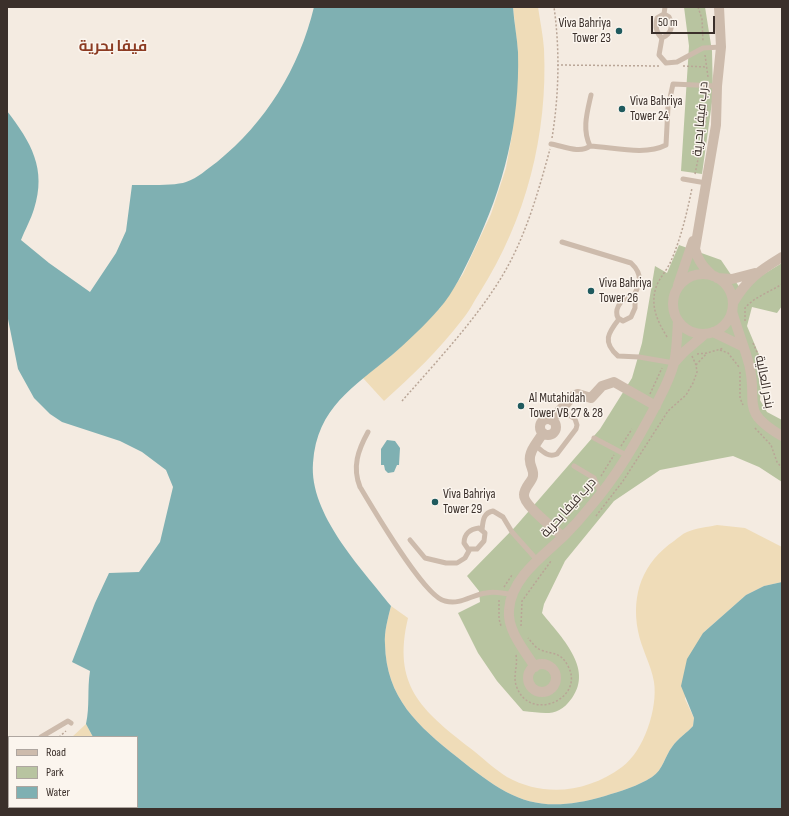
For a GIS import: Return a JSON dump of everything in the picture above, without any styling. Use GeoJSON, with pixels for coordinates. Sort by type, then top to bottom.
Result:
{"type":"FeatureCollection","features":[{"type":"Feature","properties":{"kind":"street","name":"درب فيفا بحرية"},"geometry":{"type":"LineString","coordinates":[[715,277],[703,267],[697,257],[695,249],[716,125],[717,86],[721,47],[720,7]]}},
{"type":"Feature","properties":{"kind":"street","name":"درب فيفا بحرية"},"geometry":{"type":"LineString","coordinates":[[677,289],[697,232]]}},
{"type":"Feature","properties":{"kind":"street"},"geometry":{"type":"LineString","coordinates":[[757,272],[732,279],[702,274],[690,277],[677,289],[672,305],[678,321],[688,330],[709,333],[727,322],[732,307],[742,287],[757,272],[782,257]]}},
{"type":"Feature","properties":{"kind":"street"},"geometry":{"type":"LineString","coordinates":[[715,277],[728,288],[732,307]]}},
{"type":"Feature","properties":{"kind":"street","name":"بندر العالية"},"geometry":{"type":"LineString","coordinates":[[732,307],[752,378],[753,408],[762,424],[782,436]]}},
{"type":"Feature","properties":{"kind":"street","name":"درب فيفا بحرية"},"geometry":{"type":"LineString","coordinates":[[535,667],[522,647],[510,622],[508,610],[513,595],[519,583],[537,560],[560,534],[601,494],[646,428],[651,403],[666,388],[669,362],[678,321]]}},
{"type":"Feature","properties":{"kind":"street","name":"درب فيفا بحرية"},"geometry":{"type":"LineString","coordinates":[[669,362],[709,333]]}},
{"type":"Feature","properties":{"kind":"street","name":"بندر العالية"},"geometry":{"type":"LineString","coordinates":[[709,333],[742,346]]}},
{"type":"Feature","properties":{"kind":"street"},"geometry":{"type":"LineString","coordinates":[[560,534],[524,499],[524,493],[533,477],[534,470],[530,463],[529,456],[542,434],[540,425],[547,419],[551,420],[573,396],[578,394],[591,398],[607,382],[614,382],[651,403]]}},
{"type":"Feature","properties":{"kind":"lane"},"geometry":{"type":"LineString","coordinates":[[664,14],[665,7]]}},
{"type":"Feature","properties":{"kind":"lane"},"geometry":{"type":"LineString","coordinates":[[664,14],[669,18],[672,27],[670,33],[662,38],[659,55],[666,63],[677,62],[703,48],[721,47]]}},
{"type":"Feature","properties":{"kind":"lane"},"geometry":{"type":"LineString","coordinates":[[662,38],[656,31],[656,22],[657,18],[664,14]]}},
{"type":"Feature","properties":{"kind":"lane"},"geometry":{"type":"LineString","coordinates":[[551,144],[576,149],[585,149],[590,146],[626,149],[657,149],[666,145],[668,107],[673,84],[681,83],[717,86]]}},
{"type":"Feature","properties":{"kind":"lane"},"geometry":{"type":"LineString","coordinates":[[590,146],[586,137],[585,120],[591,95]]}},
{"type":"Feature","properties":{"kind":"lane"},"geometry":{"type":"LineString","coordinates":[[682,179],[706,183]]}},
{"type":"Feature","properties":{"kind":"lane"},"geometry":{"type":"LineString","coordinates":[[562,242],[631,262],[637,269],[640,276],[639,286],[632,299]]}},
{"type":"Feature","properties":{"kind":"lane"},"geometry":{"type":"LineString","coordinates":[[627,297],[632,299],[636,305],[631,317],[623,321],[619,319],[616,313],[619,304],[627,297]]}},
{"type":"Feature","properties":{"kind":"lane"},"geometry":{"type":"LineString","coordinates":[[619,319],[611,329],[608,338],[609,347],[613,352],[622,358],[639,357],[669,362]]}},
{"type":"Feature","properties":{"kind":"lane"},"geometry":{"type":"LineString","coordinates":[[536,446],[548,455],[553,456],[557,454],[576,429],[577,425],[575,419],[561,410]]}},
{"type":"Feature","properties":{"kind":"lane"},"geometry":{"type":"LineString","coordinates":[[368,432],[357,455],[356,478],[360,487],[414,571],[429,590],[438,598],[450,602],[467,600],[485,593],[501,592],[513,595]]}},
{"type":"Feature","properties":{"kind":"lane"},"geometry":{"type":"LineString","coordinates":[[594,438],[628,456]]}},
{"type":"Feature","properties":{"kind":"lane"},"geometry":{"type":"LineString","coordinates":[[574,466],[597,481],[601,494]]}},
{"type":"Feature","properties":{"kind":"lane"},"geometry":{"type":"LineString","coordinates":[[482,530],[475,529],[465,536],[464,546],[470,550],[477,549],[482,545],[485,536],[482,530],[484,517],[493,511],[500,514],[512,532],[537,560]]}},
{"type":"Feature","properties":{"kind":"lane"},"geometry":{"type":"LineString","coordinates":[[410,540],[425,558],[446,563],[457,563],[465,558],[470,550]]}},
{"type":"Feature","properties":{"kind":"lane"},"geometry":{"type":"LineString","coordinates":[[43,736],[68,721],[71,723]]}},
{"type":"Feature","properties":{"kind":"path"},"geometry":{"type":"LineString","coordinates":[[402,401],[480,308],[502,277],[531,216],[551,144],[557,106],[557,26],[554,7]]}},
{"type":"Feature","properties":{"kind":"path"},"geometry":{"type":"LineString","coordinates":[[698,7],[702,19],[703,48]]}},
{"type":"Feature","properties":{"kind":"path"},"geometry":{"type":"LineString","coordinates":[[557,65],[660,66]]}},
{"type":"Feature","properties":{"kind":"path"},"geometry":{"type":"LineString","coordinates":[[676,66],[708,67]]}},
{"type":"Feature","properties":{"kind":"path"},"geometry":{"type":"LineString","coordinates":[[696,365],[707,353]]}},
{"type":"Feature","properties":{"kind":"path"},"geometry":{"type":"LineString","coordinates":[[651,403],[669,362]]}},
{"type":"Feature","properties":{"kind":"path"},"geometry":{"type":"LineString","coordinates":[[560,534],[633,427]]}},
{"type":"Feature","properties":{"kind":"path"},"geometry":{"type":"LineString","coordinates":[[502,631],[499,619],[501,592],[515,571]]}},
{"type":"Feature","properties":{"kind":"path"},"geometry":{"type":"LineString","coordinates":[[514,650],[517,664],[514,677],[516,686],[521,696],[530,703],[542,705],[552,704],[560,700],[568,691],[571,679],[569,668],[564,660],[554,653],[541,650]]}},
{"type":"Feature","properties":{"kind":"path"},"geometry":{"type":"LineString","coordinates":[[60,736],[66,731]]}},
{"type":"Feature","properties":{"kind":"green space"},"geometry":{"type":"Polygon","coordinates":[[[684,7],[705,7],[712,51],[713,95],[702,174],[681,171],[689,46],[684,7]]]}},
{"type":"Feature","properties":{"kind":"green space"},"geometry":{"type":"Polygon","coordinates":[[[679,245],[721,260],[742,291],[754,280],[782,263],[782,306],[777,313],[752,307],[747,326],[760,357],[763,369],[760,400],[767,412],[782,420],[782,482],[759,467],[733,456],[660,470],[614,501],[565,561],[544,604],[542,613],[572,653],[577,664],[579,675],[578,687],[572,698],[562,709],[550,713],[523,711],[497,681],[478,653],[458,613],[480,602],[479,591],[467,576],[515,527],[600,429],[632,378],[642,343],[655,266],[667,273],[679,245]]]}},
{"type":"Feature","properties":{"kind":"green space"},"geometry":{"type":"Polygon","coordinates":[[[7,765],[8,808],[41,809],[7,809],[7,765]]]}},
{"type":"Feature","properties":{"kind":"sand"},"geometry":{"type":"Polygon","coordinates":[[[513,7],[538,7],[544,49],[542,113],[538,144],[522,206],[510,236],[496,264],[467,314],[435,352],[384,401],[363,378],[393,354],[440,308],[463,274],[491,214],[506,168],[512,135],[518,52],[513,7]]]}},
{"type":"Feature","properties":{"kind":"sand"},"geometry":{"type":"Polygon","coordinates":[[[717,525],[745,528],[782,547],[782,582],[764,586],[746,595],[703,633],[685,699],[694,718],[693,726],[674,744],[659,771],[647,780],[635,786],[605,796],[581,802],[542,804],[525,800],[492,784],[429,734],[417,722],[398,695],[391,680],[385,644],[391,606],[408,618],[404,641],[404,661],[408,679],[415,694],[437,721],[497,770],[521,784],[551,790],[581,787],[609,775],[622,767],[637,751],[648,728],[654,704],[654,682],[651,669],[639,637],[636,617],[636,604],[642,580],[654,559],[663,549],[682,535],[694,530],[717,525]]]}},
{"type":"Feature","properties":{"kind":"sand"},"geometry":{"type":"Polygon","coordinates":[[[86,724],[92,736],[73,736],[86,724]]]}},
{"type":"Feature","properties":{"kind":"sand"},"geometry":{"type":"Polygon","coordinates":[[[102,808],[133,809],[102,809],[102,808]]]}},
{"type":"Feature","properties":{"kind":"water"},"geometry":{"type":"Polygon","coordinates":[[[314,7],[513,7],[518,52],[518,78],[513,129],[502,178],[485,225],[458,280],[439,309],[410,339],[351,388],[340,400],[322,427],[316,444],[313,463],[314,482],[319,502],[328,521],[352,558],[391,606],[385,644],[391,680],[398,695],[417,722],[429,734],[475,772],[508,793],[525,800],[542,804],[581,802],[605,796],[635,786],[656,774],[674,744],[693,726],[694,718],[681,686],[687,659],[703,633],[746,595],[764,586],[782,582],[782,809],[133,809],[138,808],[138,736],[92,736],[86,724],[90,671],[72,662],[95,603],[109,573],[139,572],[160,542],[173,487],[166,470],[142,452],[120,441],[62,422],[50,414],[34,398],[18,369],[7,314],[7,111],[16,122],[30,145],[39,181],[38,195],[33,213],[21,240],[49,263],[90,292],[116,253],[126,231],[132,185],[168,185],[186,182],[217,162],[251,130],[265,112],[290,73],[308,30],[314,7]]]}},
{"type":"Feature","properties":{"kind":"water"},"geometry":{"type":"Polygon","coordinates":[[[387,440],[395,441],[400,448],[399,465],[397,465],[394,472],[388,473],[385,470],[384,465],[381,465],[381,449],[387,440]]]}},
{"type":"Feature","properties":{"kind":"place","name":"Viva Bahriya Tower 23"},"geometry":{"type":"Point","coordinates":[619,31]}},
{"type":"Feature","properties":{"kind":"place","name":"Viva Bahriya Tower 24"},"geometry":{"type":"Point","coordinates":[622,109]}},
{"type":"Feature","properties":{"kind":"place","name":"Viva Bahriya Tower 26"},"geometry":{"type":"Point","coordinates":[591,291]}},
{"type":"Feature","properties":{"kind":"place","name":"Al Mutahidah Tower VB 27 & 28"},"geometry":{"type":"Point","coordinates":[521,406]}},
{"type":"Feature","properties":{"kind":"place","name":"Viva Bahriya Tower 29"},"geometry":{"type":"Point","coordinates":[435,502]}},
{"type":"Feature","properties":{"kind":"district","name":"فيفا بحرية"},"geometry":{"type":"Point","coordinates":[113,47]}}]}
